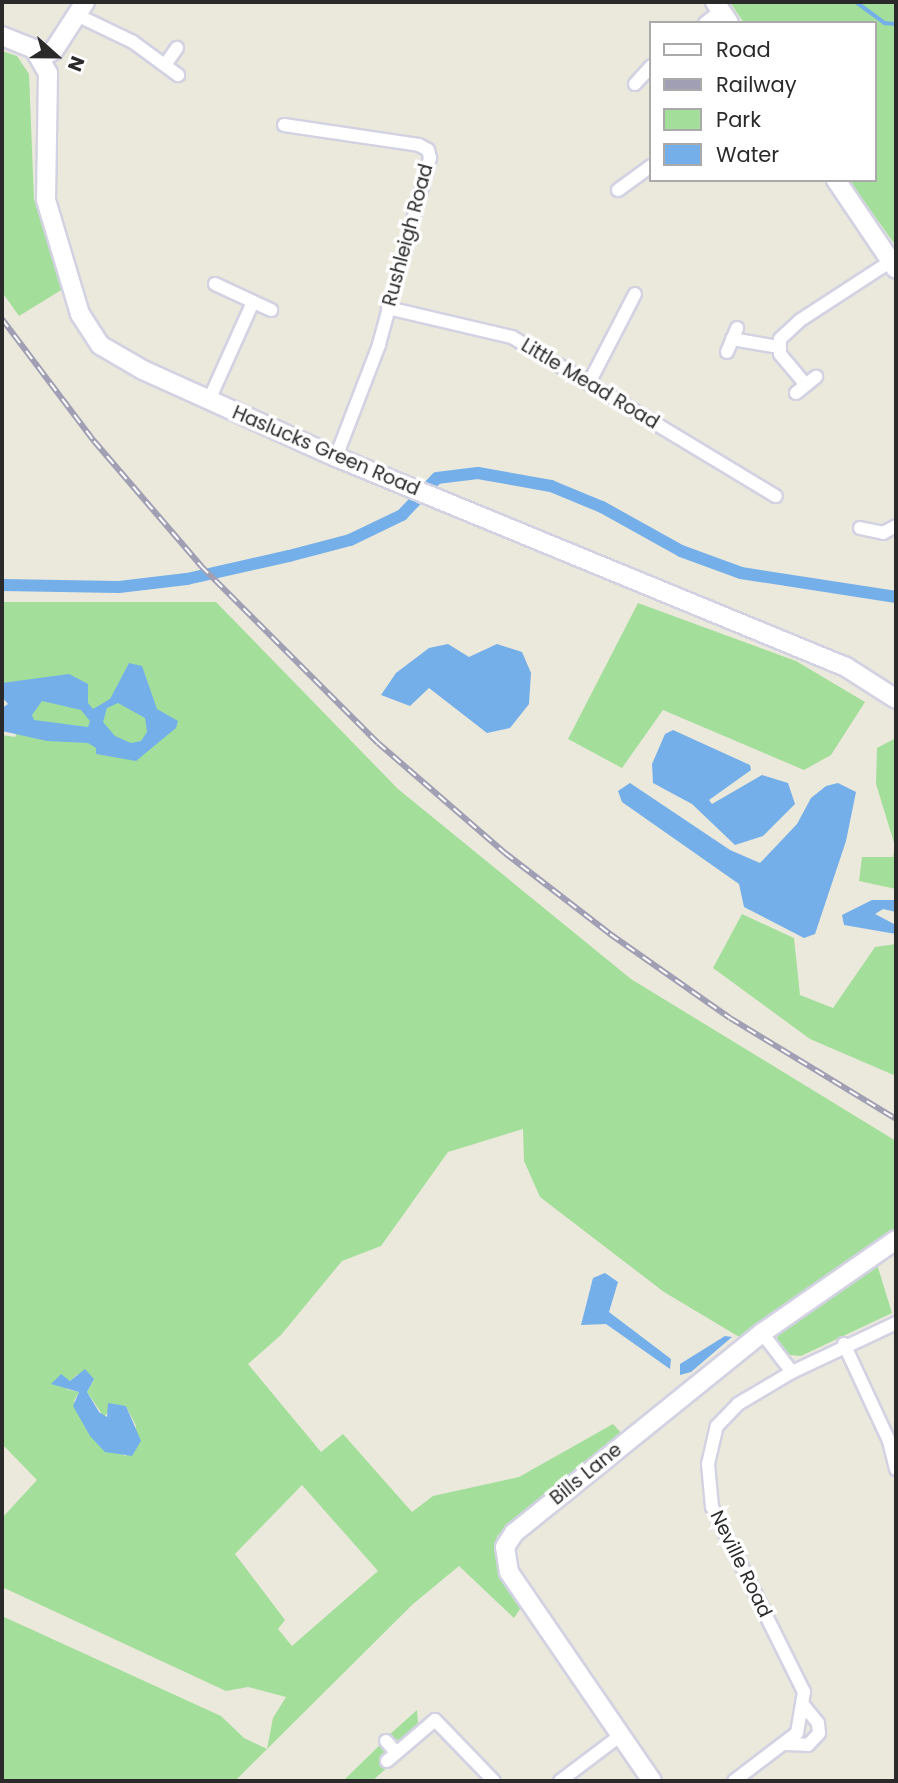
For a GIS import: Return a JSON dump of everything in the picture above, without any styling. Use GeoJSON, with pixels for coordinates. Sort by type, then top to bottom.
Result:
{"type":"FeatureCollection","features":[{"type":"Feature","properties":{"kind":"street"},"geometry":{"type":"LineString","coordinates":[[2,36],[34,49],[41,58],[54,50],[82,9],[178,75]]}},
{"type":"Feature","properties":{"kind":"street"},"geometry":{"type":"LineString","coordinates":[[165,65],[177,48]]}},
{"type":"Feature","properties":{"kind":"street","name":"Haslucks Green Road"},"geometry":{"type":"LineString","coordinates":[[41,58],[49,84],[46,200],[70,286],[89,332],[117,357],[336,457],[846,667],[896,699]]}},
{"type":"Feature","properties":{"kind":"street"},"geometry":{"type":"LineString","coordinates":[[635,85],[650,67]]}},
{"type":"Feature","properties":{"kind":"street","name":"Rushleigh Road"},"geometry":{"type":"LineString","coordinates":[[284,125],[428,150],[430,158],[379,345],[336,457]]}},
{"type":"Feature","properties":{"kind":"street"},"geometry":{"type":"LineString","coordinates":[[618,190],[650,167]]}},
{"type":"Feature","properties":{"kind":"street"},"geometry":{"type":"LineString","coordinates":[[779,347],[787,330],[893,265],[837,182]]}},
{"type":"Feature","properties":{"kind":"street"},"geometry":{"type":"LineString","coordinates":[[215,284],[271,310]]}},
{"type":"Feature","properties":{"kind":"street"},"geometry":{"type":"LineString","coordinates":[[589,383],[635,294]]}},
{"type":"Feature","properties":{"kind":"street"},"geometry":{"type":"LineString","coordinates":[[209,400],[253,302]]}},
{"type":"Feature","properties":{"kind":"street","name":"Little Mead Road"},"geometry":{"type":"LineString","coordinates":[[388,308],[512,337],[776,496]]}},
{"type":"Feature","properties":{"kind":"street"},"geometry":{"type":"LineString","coordinates":[[727,352],[734,334],[779,347],[806,385]]}},
{"type":"Feature","properties":{"kind":"street"},"geometry":{"type":"LineString","coordinates":[[860,528],[883,533],[896,526]]}},
{"type":"Feature","properties":{"kind":"street","name":"Bills Lane"},"geometry":{"type":"LineString","coordinates":[[652,1781],[509,1572],[505,1547],[514,1533],[762,1333],[896,1240]]}},
{"type":"Feature","properties":{"kind":"street","name":"Neville Road"},"geometry":{"type":"LineString","coordinates":[[734,1781],[796,1733],[804,1706],[804,1692],[712,1507],[707,1485],[717,1426],[738,1404],[792,1372],[845,1344],[896,1322]]}},
{"type":"Feature","properties":{"kind":"street"},"geometry":{"type":"LineString","coordinates":[[762,1333],[792,1372]]}},
{"type":"Feature","properties":{"kind":"street"},"geometry":{"type":"LineString","coordinates":[[845,1344],[889,1441],[896,1469]]}},
{"type":"Feature","properties":{"kind":"street","name":"Neville Road"},"geometry":{"type":"LineString","coordinates":[[785,1744],[808,1745],[819,1733],[818,1723],[804,1706]]}},
{"type":"Feature","properties":{"kind":"street"},"geometry":{"type":"LineString","coordinates":[[386,1741],[392,1757],[435,1720],[494,1781]]}},
{"type":"Feature","properties":{"kind":"street"},"geometry":{"type":"LineString","coordinates":[[560,1781],[621,1735]]}},
{"type":"Feature","properties":{"kind":"green space"},"geometry":{"type":"Polygon","coordinates":[[[730,2],[896,2],[896,246],[850,182],[877,182],[877,21],[743,21],[730,2]]]}},
{"type":"Feature","properties":{"kind":"green space"},"geometry":{"type":"Polygon","coordinates":[[[2,51],[17,56],[29,74],[34,199],[63,289],[19,316],[2,292],[2,51]]]}},
{"type":"Feature","properties":{"kind":"green space"},"geometry":{"type":"Polygon","coordinates":[[[2,602],[216,602],[398,789],[631,979],[896,1141],[896,1231],[741,1338],[664,1292],[540,1197],[524,1161],[523,1129],[448,1152],[381,1246],[342,1261],[281,1335],[248,1364],[321,1452],[343,1434],[412,1512],[433,1496],[519,1477],[613,1424],[623,1435],[497,1536],[497,1566],[522,1606],[514,1618],[459,1566],[413,1604],[235,1781],[2,1781],[2,1616],[221,1716],[244,1738],[267,1749],[273,1718],[286,1697],[248,1687],[226,1691],[2,1587],[2,1518],[37,1480],[2,1444],[2,735],[15,737],[37,681],[2,684],[2,602]],[[78,1374],[70,1381],[66,1379],[66,1389],[79,1392],[74,1401],[100,1446],[126,1456],[136,1426],[126,1406],[108,1404],[110,1410],[104,1417],[87,1392],[94,1379],[78,1374]],[[302,1485],[235,1554],[285,1620],[278,1629],[292,1646],[378,1571],[302,1485]]]}},
{"type":"Feature","properties":{"kind":"green space"},"geometry":{"type":"Polygon","coordinates":[[[638,603],[796,661],[865,702],[831,755],[804,770],[663,710],[622,768],[568,739],[638,603]]]}},
{"type":"Feature","properties":{"kind":"green space"},"geometry":{"type":"Polygon","coordinates":[[[896,738],[896,889],[859,881],[862,857],[893,857],[895,846],[876,784],[877,748],[896,738]]]}},
{"type":"Feature","properties":{"kind":"green space"},"geometry":{"type":"Polygon","coordinates":[[[742,914],[794,938],[800,995],[833,1008],[875,947],[896,944],[896,1076],[810,1039],[713,968],[742,914]]]}},
{"type":"Feature","properties":{"kind":"green space"},"geometry":{"type":"Polygon","coordinates":[[[876,1261],[892,1313],[801,1356],[790,1355],[777,1341],[778,1333],[876,1261]]]}},
{"type":"Feature","properties":{"kind":"green space"},"geometry":{"type":"Polygon","coordinates":[[[417,1710],[418,1724],[402,1741],[387,1737],[417,1710]]]}},
{"type":"Feature","properties":{"kind":"green space"},"geometry":{"type":"Polygon","coordinates":[[[381,1744],[385,1753],[381,1760],[388,1767],[372,1781],[343,1781],[381,1744]]]}},
{"type":"Feature","properties":{"kind":"water"},"geometry":{"type":"Polygon","coordinates":[[[448,644],[469,657],[497,644],[522,652],[531,673],[529,704],[510,728],[487,733],[429,688],[410,706],[381,695],[396,673],[429,648],[448,644]]]}},
{"type":"Feature","properties":{"kind":"water"},"geometry":{"type":"Polygon","coordinates":[[[129,663],[142,666],[157,709],[178,721],[176,728],[136,761],[96,754],[96,748],[88,743],[47,741],[2,731],[2,708],[8,704],[2,697],[2,683],[69,674],[88,684],[88,703],[93,709],[110,699],[129,663]],[[42,701],[32,715],[34,720],[88,727],[90,721],[81,710],[42,701]],[[118,703],[107,708],[103,722],[115,736],[131,743],[141,741],[147,732],[145,718],[118,703]]]}},
{"type":"Feature","properties":{"kind":"water"},"geometry":{"type":"Polygon","coordinates":[[[673,730],[750,765],[751,770],[709,800],[712,804],[762,775],[788,783],[795,804],[763,836],[735,845],[692,804],[653,783],[652,764],[665,734],[673,730]]]}},
{"type":"Feature","properties":{"kind":"water"},"geometry":{"type":"Polygon","coordinates":[[[630,783],[730,850],[760,863],[797,824],[811,798],[826,786],[838,783],[856,792],[846,841],[815,934],[804,938],[744,907],[739,884],[622,802],[618,791],[630,783]]]}},
{"type":"Feature","properties":{"kind":"water"},"geometry":{"type":"Polygon","coordinates":[[[872,900],[896,900],[896,912],[883,909],[875,914],[896,925],[896,934],[844,925],[842,915],[872,900]]]}},
{"type":"Feature","properties":{"kind":"water"},"geometry":{"type":"Polygon","coordinates":[[[605,1273],[618,1282],[609,1312],[671,1359],[670,1369],[606,1324],[581,1325],[593,1278],[605,1273]]]}},
{"type":"Feature","properties":{"kind":"water"},"geometry":{"type":"Polygon","coordinates":[[[725,1336],[732,1337],[691,1372],[680,1375],[680,1364],[725,1336]]]}},
{"type":"Feature","properties":{"kind":"water"},"geometry":{"type":"Polygon","coordinates":[[[85,1369],[94,1379],[87,1392],[99,1412],[107,1417],[108,1403],[126,1406],[141,1441],[132,1456],[105,1452],[90,1436],[73,1406],[79,1392],[51,1384],[61,1374],[70,1381],[85,1369]]]}},
{"type":"Feature","properties":{"kind":"waterway"},"geometry":{"type":"LineString","coordinates":[[856,2],[885,23],[896,24]]}},
{"type":"Feature","properties":{"kind":"waterway"},"geometry":{"type":"LineString","coordinates":[[2,585],[119,587],[187,579],[289,556],[350,540],[402,515],[437,478],[478,473],[551,486],[602,507],[681,551],[741,573],[896,597]]}},
{"type":"Feature","properties":{"kind":"railway"},"geometry":{"type":"LineString","coordinates":[[2,319],[94,441],[201,566],[378,743],[505,853],[610,934],[730,1018],[896,1119]]}}]}
